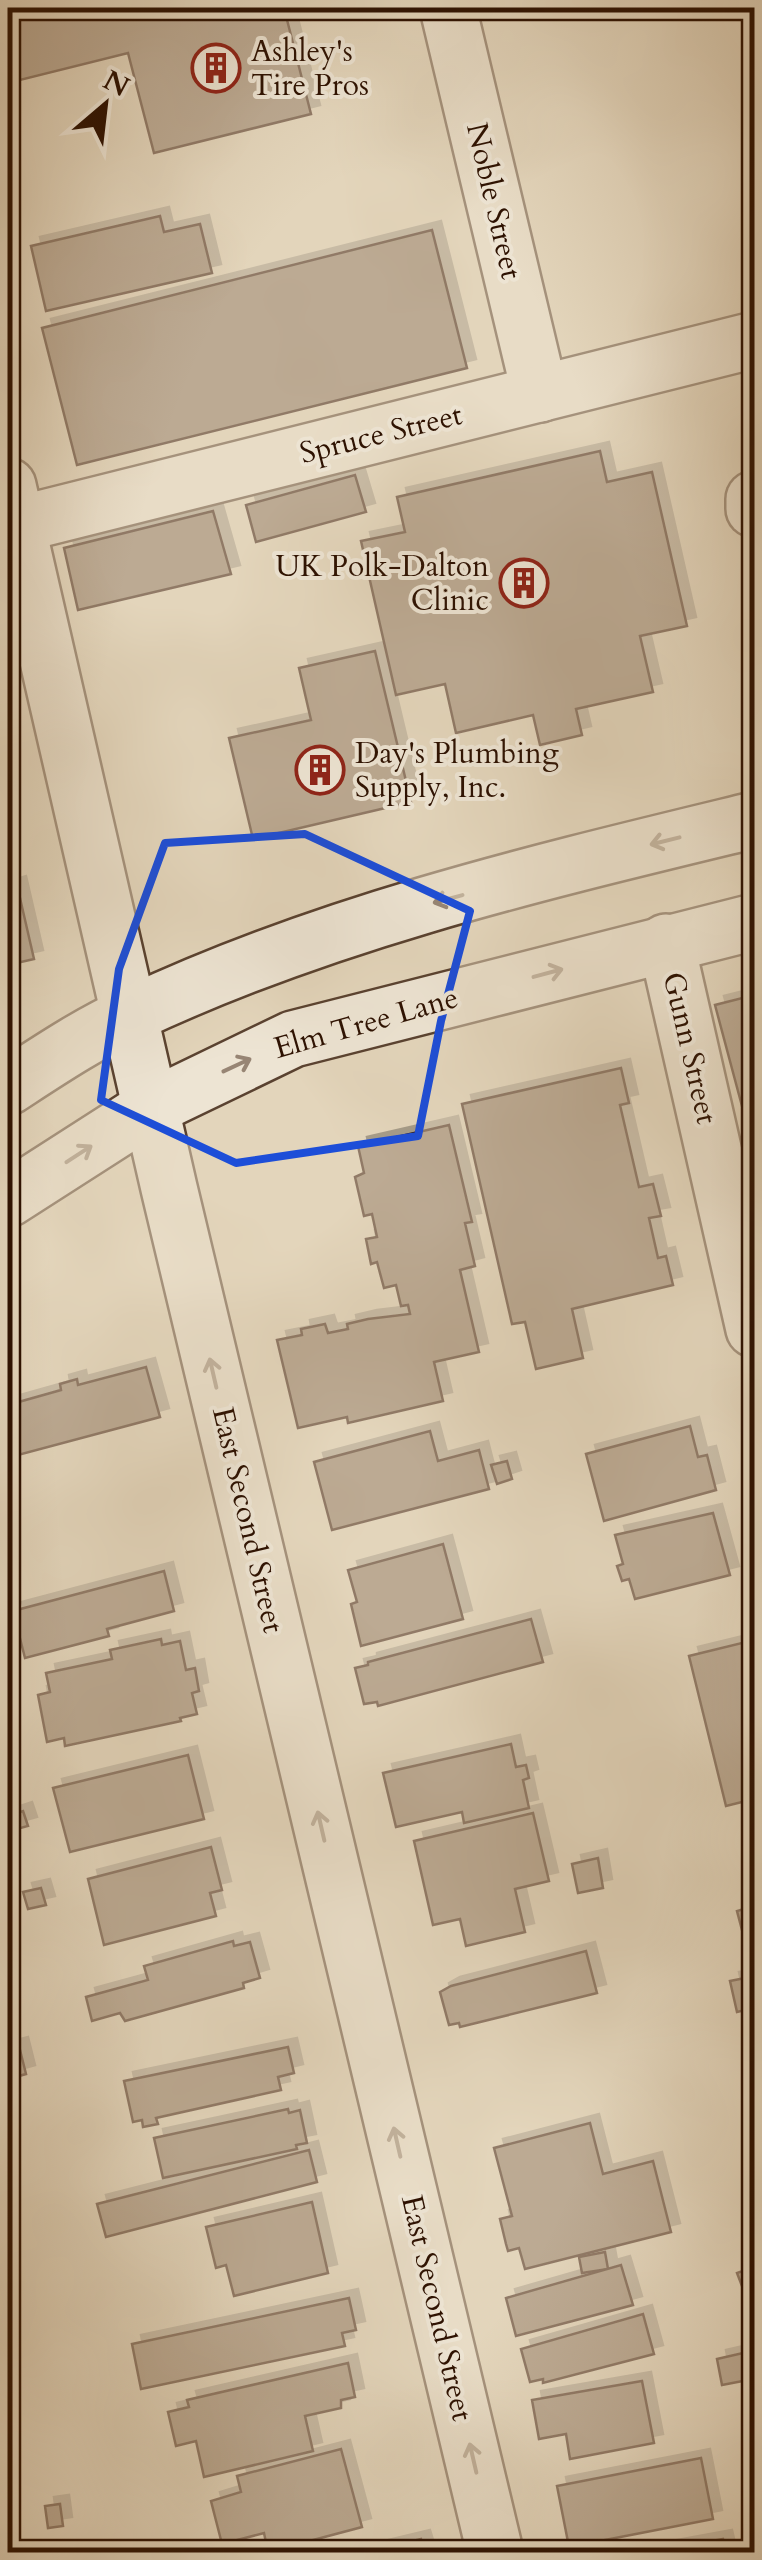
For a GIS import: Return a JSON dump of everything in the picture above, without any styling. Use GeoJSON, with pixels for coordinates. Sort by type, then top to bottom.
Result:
{"type":"FeatureCollection","features":[{"type":"Feature","properties":{"kind":"street","name":"Noble Street"},"geometry":{"type":"LineString","coordinates":[[448,8],[540,394]]}},
{"type":"Feature","properties":{"kind":"street","name":"Spruce Street"},"geometry":{"type":"LineString","coordinates":[[11,513],[540,394],[754,340]]}},
{"type":"Feature","properties":{"kind":"street"},"geometry":{"type":"LineString","coordinates":[[754,499],[754,510]]}},
{"type":"Feature","properties":{"kind":"street","name":"East Second Street"},"geometry":{"type":"LineString","coordinates":[[11,513],[495,2552]]}},
{"type":"Feature","properties":{"kind":"street"},"geometry":{"type":"LineString","coordinates":[[8,1087],[128,1016],[293,949],[408,910],[754,820]]}},
{"type":"Feature","properties":{"kind":"street","name":"Elm Tree Lane"},"geometry":{"type":"LineString","coordinates":[[8,1199],[150,1108],[292,1039],[754,922]]}},
{"type":"Feature","properties":{"kind":"street","name":"Gunn Street"},"geometry":{"type":"LineString","coordinates":[[666,942],[754,1329]]}},
{"type":"Feature","properties":{"kind":"highlighted area"},"geometry":{"type":"Polygon","coordinates":[[[305,834],[470,911],[441,1021],[418,1136],[236,1163],[101,1100],[119,969],[165,843],[305,834]]]}},
{"type":"Feature","properties":{"kind":"building","name":"Ashley's Tire Pros"},"geometry":{"type":"Polygon","coordinates":[[[8,8],[284,8],[311,114],[154,153],[128,53],[8,83],[8,8]]]}},
{"type":"Feature","properties":{"kind":"building"},"geometry":{"type":"Polygon","coordinates":[[[160,216],[164,232],[200,224],[212,273],[46,311],[31,246],[160,216]]]}},
{"type":"Feature","properties":{"kind":"building"},"geometry":{"type":"Polygon","coordinates":[[[432,230],[467,368],[77,465],[42,328],[432,230]]]}},
{"type":"Feature","properties":{"kind":"building","name":"UK Polk-Dalton Clinic"},"geometry":{"type":"Polygon","coordinates":[[[600,451],[607,482],[652,472],[687,626],[640,636],[653,692],[576,709],[582,735],[540,745],[533,715],[456,733],[445,684],[396,695],[361,541],[405,532],[397,497],[600,451]]]}},
{"type":"Feature","properties":{"kind":"building"},"geometry":{"type":"Polygon","coordinates":[[[355,475],[366,512],[256,542],[246,505],[355,475]]]}},
{"type":"Feature","properties":{"kind":"building"},"geometry":{"type":"Polygon","coordinates":[[[213,511],[231,574],[78,610],[64,548],[213,511]]]}},
{"type":"Feature","properties":{"kind":"building","name":"Day's Plumbing Supply, Inc."},"geometry":{"type":"Polygon","coordinates":[[[375,651],[411,802],[253,839],[229,738],[311,720],[299,668],[375,651]]]}},
{"type":"Feature","properties":{"kind":"building"},"geometry":{"type":"Polygon","coordinates":[[[17,885],[34,959],[8,965],[8,888],[17,885]]]}},
{"type":"Feature","properties":{"kind":"building"},"geometry":{"type":"Polygon","coordinates":[[[754,995],[754,1151],[715,1005],[754,995]]]}},
{"type":"Feature","properties":{"kind":"building"},"geometry":{"type":"Polygon","coordinates":[[[621,1068],[629,1103],[620,1105],[639,1187],[653,1184],[661,1216],[649,1218],[658,1258],[666,1256],[673,1285],[572,1309],[583,1358],[536,1369],[525,1322],[512,1324],[462,1104],[621,1068]]]}},
{"type":"Feature","properties":{"kind":"building"},"geometry":{"type":"Polygon","coordinates":[[[449,1125],[472,1222],[465,1223],[475,1266],[460,1270],[479,1352],[434,1362],[443,1401],[348,1423],[347,1417],[298,1428],[277,1340],[302,1335],[301,1329],[325,1324],[328,1333],[368,1319],[410,1314],[408,1305],[401,1306],[396,1285],[384,1288],[377,1262],[371,1264],[366,1239],[377,1237],[372,1214],[364,1216],[355,1177],[364,1173],[358,1146],[449,1125]]]}},
{"type":"Feature","properties":{"kind":"building"},"geometry":{"type":"Polygon","coordinates":[[[146,1367],[160,1417],[18,1455],[8,1405],[61,1390],[60,1384],[77,1379],[78,1385],[146,1367]]]}},
{"type":"Feature","properties":{"kind":"building"},"geometry":{"type":"Polygon","coordinates":[[[690,1426],[698,1457],[707,1455],[716,1490],[604,1521],[586,1454],[690,1426]]]}},
{"type":"Feature","properties":{"kind":"building"},"geometry":{"type":"Polygon","coordinates":[[[430,1431],[438,1461],[479,1450],[489,1489],[332,1530],[314,1462],[430,1431]]]}},
{"type":"Feature","properties":{"kind":"building"},"geometry":{"type":"Polygon","coordinates":[[[507,1461],[512,1479],[497,1484],[491,1465],[507,1461]]]}},
{"type":"Feature","properties":{"kind":"building"},"geometry":{"type":"Polygon","coordinates":[[[713,1513],[730,1575],[635,1599],[629,1579],[622,1581],[617,1566],[623,1564],[615,1535],[713,1513]]]}},
{"type":"Feature","properties":{"kind":"building"},"geometry":{"type":"Polygon","coordinates":[[[443,1544],[463,1619],[361,1646],[351,1604],[357,1602],[348,1570],[443,1544]]]}},
{"type":"Feature","properties":{"kind":"building"},"geometry":{"type":"Polygon","coordinates":[[[164,1571],[174,1611],[107,1629],[109,1636],[25,1658],[13,1611],[164,1571]]]}},
{"type":"Feature","properties":{"kind":"building"},"geometry":{"type":"Polygon","coordinates":[[[531,1619],[543,1662],[378,1706],[377,1702],[364,1704],[355,1668],[531,1619]]]}},
{"type":"Feature","properties":{"kind":"building"},"geometry":{"type":"Polygon","coordinates":[[[161,1639],[162,1645],[180,1641],[186,1670],[195,1668],[199,1691],[192,1693],[197,1714],[180,1718],[181,1721],[65,1746],[64,1738],[47,1742],[38,1695],[50,1692],[46,1673],[112,1659],[110,1650],[161,1639]]]}},
{"type":"Feature","properties":{"kind":"building"},"geometry":{"type":"Polygon","coordinates":[[[754,1640],[754,1799],[726,1806],[689,1656],[754,1640]]]}},
{"type":"Feature","properties":{"kind":"building"},"geometry":{"type":"Polygon","coordinates":[[[511,1744],[516,1767],[526,1765],[529,1778],[523,1780],[529,1808],[464,1823],[462,1812],[396,1827],[383,1773],[511,1744]]]}},
{"type":"Feature","properties":{"kind":"building"},"geometry":{"type":"Polygon","coordinates":[[[188,1755],[204,1819],[70,1852],[53,1788],[188,1755]]]}},
{"type":"Feature","properties":{"kind":"building"},"geometry":{"type":"Polygon","coordinates":[[[23,1811],[28,1826],[13,1830],[8,1816],[23,1811]]]}},
{"type":"Feature","properties":{"kind":"building"},"geometry":{"type":"Polygon","coordinates":[[[533,1813],[549,1881],[515,1889],[525,1932],[466,1946],[460,1919],[433,1925],[414,1841],[533,1813]]]}},
{"type":"Feature","properties":{"kind":"building"},"geometry":{"type":"Polygon","coordinates":[[[211,1847],[222,1890],[210,1893],[216,1916],[104,1945],[88,1879],[211,1847]]]}},
{"type":"Feature","properties":{"kind":"building"},"geometry":{"type":"Polygon","coordinates":[[[598,1858],[603,1888],[578,1893],[572,1864],[598,1858]]]}},
{"type":"Feature","properties":{"kind":"building"},"geometry":{"type":"Polygon","coordinates":[[[41,1888],[46,1905],[28,1909],[23,1892],[41,1888]]]}},
{"type":"Feature","properties":{"kind":"building"},"geometry":{"type":"Polygon","coordinates":[[[754,1906],[754,1948],[747,1949],[737,1911],[754,1906]]]}},
{"type":"Feature","properties":{"kind":"building"},"geometry":{"type":"Polygon","coordinates":[[[233,1941],[234,1946],[250,1942],[260,1978],[243,1983],[244,1988],[125,2021],[120,2013],[92,2021],[86,1997],[148,1980],[144,1966],[233,1941]]]}},
{"type":"Feature","properties":{"kind":"building"},"geometry":{"type":"Polygon","coordinates":[[[586,1951],[597,1993],[460,2027],[459,2023],[449,2025],[440,1992],[451,1986],[586,1951]]]}},
{"type":"Feature","properties":{"kind":"building"},"geometry":{"type":"Polygon","coordinates":[[[754,1971],[754,2008],[737,2012],[730,1981],[750,1977],[749,1972],[754,1971]]]}},
{"type":"Feature","properties":{"kind":"building"},"geometry":{"type":"Polygon","coordinates":[[[19,2046],[26,2074],[8,2079],[8,2049],[19,2046]]]}},
{"type":"Feature","properties":{"kind":"building"},"geometry":{"type":"Polygon","coordinates":[[[288,2047],[294,2073],[278,2077],[281,2090],[156,2118],[158,2124],[143,2127],[142,2120],[133,2122],[124,2081],[288,2047]]]}},
{"type":"Feature","properties":{"kind":"building"},"geometry":{"type":"Polygon","coordinates":[[[288,2109],[289,2113],[300,2110],[307,2143],[296,2145],[297,2149],[163,2178],[154,2138],[288,2109]]]}},
{"type":"Feature","properties":{"kind":"building"},"geometry":{"type":"Polygon","coordinates":[[[590,2123],[603,2174],[653,2161],[671,2232],[525,2269],[519,2248],[508,2251],[506,2244],[500,2219],[512,2216],[494,2148],[590,2123]]]}},
{"type":"Feature","properties":{"kind":"building"},"geometry":{"type":"Polygon","coordinates":[[[309,2150],[317,2182],[106,2237],[97,2204],[309,2150]]]}},
{"type":"Feature","properties":{"kind":"building"},"geometry":{"type":"Polygon","coordinates":[[[312,2202],[328,2273],[234,2296],[226,2265],[216,2268],[206,2227],[312,2202]]]}},
{"type":"Feature","properties":{"kind":"building"},"geometry":{"type":"Polygon","coordinates":[[[605,2252],[608,2269],[582,2273],[579,2257],[605,2252]]]}},
{"type":"Feature","properties":{"kind":"building"},"geometry":{"type":"Polygon","coordinates":[[[621,2265],[633,2305],[516,2336],[506,2298],[621,2265]]]}},
{"type":"Feature","properties":{"kind":"building"},"geometry":{"type":"Polygon","coordinates":[[[754,2267],[754,2291],[745,2294],[737,2273],[754,2267]]]}},
{"type":"Feature","properties":{"kind":"building"},"geometry":{"type":"Polygon","coordinates":[[[349,2298],[356,2330],[342,2333],[345,2346],[141,2389],[132,2344],[349,2298]]]}},
{"type":"Feature","properties":{"kind":"building"},"geometry":{"type":"Polygon","coordinates":[[[643,2314],[654,2354],[543,2383],[543,2379],[530,2382],[521,2349],[643,2314]]]}},
{"type":"Feature","properties":{"kind":"building"},"geometry":{"type":"Polygon","coordinates":[[[743,2353],[748,2380],[722,2385],[717,2359],[743,2353]]]}},
{"type":"Feature","properties":{"kind":"building"},"geometry":{"type":"Polygon","coordinates":[[[348,2363],[355,2397],[341,2400],[341,2408],[305,2416],[313,2451],[204,2477],[196,2441],[176,2446],[168,2412],[189,2407],[187,2400],[348,2363]]]}},
{"type":"Feature","properties":{"kind":"building"},"geometry":{"type":"Polygon","coordinates":[[[642,2381],[654,2443],[570,2459],[566,2434],[539,2439],[532,2400],[642,2381]]]}},
{"type":"Feature","properties":{"kind":"building"},"geometry":{"type":"Polygon","coordinates":[[[341,2449],[362,2527],[268,2552],[264,2533],[222,2544],[211,2501],[241,2492],[237,2476],[341,2449]]]}},
{"type":"Feature","properties":{"kind":"building"},"geometry":{"type":"Polygon","coordinates":[[[701,2458],[713,2519],[569,2547],[557,2486],[701,2458]]]}},
{"type":"Feature","properties":{"kind":"building"},"geometry":{"type":"Polygon","coordinates":[[[60,2504],[63,2526],[48,2528],[45,2506],[60,2504]]]}},
{"type":"Feature","properties":{"kind":"building"},"geometry":{"type":"Polygon","coordinates":[[[421,2539],[425,2552],[367,2552],[421,2539]]]}},
{"type":"Feature","properties":{"kind":"building"},"geometry":{"type":"Polygon","coordinates":[[[723,2539],[726,2552],[652,2552],[723,2539]]]}},
{"type":"Feature","properties":{"kind":"place","name":"Ashley's Tire Pros"},"geometry":{"type":"Point","coordinates":[216,68]}},
{"type":"Feature","properties":{"kind":"place","name":"UK Polk-Dalton Clinic"},"geometry":{"type":"Point","coordinates":[524,583]}},
{"type":"Feature","properties":{"kind":"place","name":"Day's Plumbing Supply, Inc."},"geometry":{"type":"Point","coordinates":[320,770]}}]}
